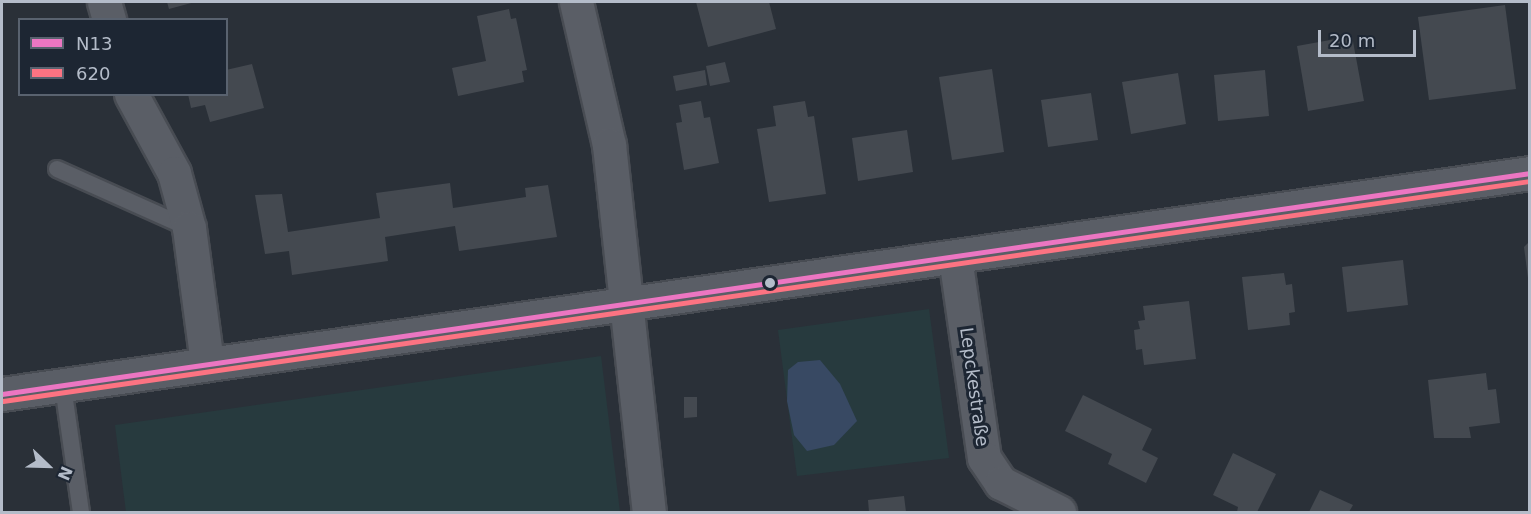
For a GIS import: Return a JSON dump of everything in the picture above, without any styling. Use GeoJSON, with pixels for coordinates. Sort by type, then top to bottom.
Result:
{"type":"FeatureCollection","features":[{"type":"Feature","properties":{"kind":"street"},"geometry":{"type":"LineString","coordinates":[[104,2],[108,18]]}},
{"type":"Feature","properties":{"kind":"street"},"geometry":{"type":"LineString","coordinates":[[576,2],[609,145],[649,513]]}},
{"type":"Feature","properties":{"kind":"street"},"geometry":{"type":"LineString","coordinates":[[132,96],[174,173],[189,228],[207,363]]}},
{"type":"Feature","properties":{"kind":"street"},"geometry":{"type":"LineString","coordinates":[[2,394],[626,301],[955,257],[1530,173]]}},
{"type":"Feature","properties":{"kind":"street","name":"Lepckestraße"},"geometry":{"type":"LineString","coordinates":[[955,257],[984,458],[1001,483],[1059,513]]}},
{"type":"Feature","properties":{"kind":"lane"},"geometry":{"type":"LineString","coordinates":[[57,169],[189,228]]}},
{"type":"Feature","properties":{"kind":"lane"},"geometry":{"type":"LineString","coordinates":[[63,386],[81,513]]}},
{"type":"Feature","properties":{"kind":"green space"},"geometry":{"type":"Polygon","coordinates":[[[929,309],[949,458],[797,476],[778,330],[929,309]]]}},
{"type":"Feature","properties":{"kind":"green space"},"geometry":{"type":"Polygon","coordinates":[[[601,356],[620,512],[126,512],[115,425],[601,356]]]}},
{"type":"Feature","properties":{"kind":"water"},"geometry":{"type":"Polygon","coordinates":[[[820,360],[840,384],[857,421],[834,445],[807,451],[794,435],[787,401],[788,370],[798,362],[820,360]]]}},
{"type":"Feature","properties":{"kind":"building"},"geometry":{"type":"Polygon","coordinates":[[[167,2],[195,2],[169,9],[167,2]]]}},
{"type":"Feature","properties":{"kind":"building"},"geometry":{"type":"Polygon","coordinates":[[[696,2],[769,2],[776,29],[708,47],[696,2]]]}},
{"type":"Feature","properties":{"kind":"building"},"geometry":{"type":"Polygon","coordinates":[[[1505,5],[1516,89],[1429,100],[1418,17],[1505,5]]]}},
{"type":"Feature","properties":{"kind":"building"},"geometry":{"type":"Polygon","coordinates":[[[509,9],[511,19],[516,18],[527,70],[522,71],[524,82],[458,96],[452,68],[486,61],[477,16],[509,9]]]}},
{"type":"Feature","properties":{"kind":"building"},"geometry":{"type":"Polygon","coordinates":[[[1352,36],[1364,101],[1308,111],[1297,46],[1352,36]]]}},
{"type":"Feature","properties":{"kind":"building"},"geometry":{"type":"Polygon","coordinates":[[[725,62],[730,82],[710,86],[706,66],[725,62]]]}},
{"type":"Feature","properties":{"kind":"building"},"geometry":{"type":"Polygon","coordinates":[[[252,64],[264,108],[210,122],[205,105],[191,108],[188,96],[228,96],[228,70],[252,64]]]}},
{"type":"Feature","properties":{"kind":"building"},"geometry":{"type":"Polygon","coordinates":[[[992,69],[1004,152],[952,160],[939,77],[992,69]]]}},
{"type":"Feature","properties":{"kind":"building"},"geometry":{"type":"Polygon","coordinates":[[[705,70],[707,85],[676,91],[673,76],[705,70]]]}},
{"type":"Feature","properties":{"kind":"building"},"geometry":{"type":"Polygon","coordinates":[[[1265,70],[1269,116],[1218,121],[1214,75],[1265,70]]]}},
{"type":"Feature","properties":{"kind":"building"},"geometry":{"type":"Polygon","coordinates":[[[1178,73],[1186,124],[1131,134],[1122,82],[1178,73]]]}},
{"type":"Feature","properties":{"kind":"building"},"geometry":{"type":"Polygon","coordinates":[[[1091,93],[1098,140],[1048,147],[1041,100],[1091,93]]]}},
{"type":"Feature","properties":{"kind":"building"},"geometry":{"type":"Polygon","coordinates":[[[701,101],[704,118],[710,117],[719,163],[684,170],[676,123],[682,122],[679,105],[701,101]]]}},
{"type":"Feature","properties":{"kind":"building"},"geometry":{"type":"Polygon","coordinates":[[[805,101],[808,117],[814,116],[826,194],[769,202],[757,129],[776,126],[773,106],[805,101]]]}},
{"type":"Feature","properties":{"kind":"building"},"geometry":{"type":"Polygon","coordinates":[[[907,130],[913,172],[858,181],[852,138],[907,130]]]}},
{"type":"Feature","properties":{"kind":"building"},"geometry":{"type":"Polygon","coordinates":[[[450,183],[453,208],[526,197],[525,188],[548,185],[557,237],[459,251],[455,226],[385,237],[388,261],[292,275],[289,251],[265,254],[255,195],[282,194],[288,232],[380,218],[376,193],[450,183]]]}},
{"type":"Feature","properties":{"kind":"building"},"geometry":{"type":"Polygon","coordinates":[[[1530,241],[1530,278],[1528,278],[1524,247],[1530,241]]]}},
{"type":"Feature","properties":{"kind":"building"},"geometry":{"type":"Polygon","coordinates":[[[1403,260],[1408,305],[1347,312],[1342,267],[1403,260]]]}},
{"type":"Feature","properties":{"kind":"building"},"geometry":{"type":"Polygon","coordinates":[[[1284,273],[1286,285],[1292,284],[1295,312],[1289,313],[1290,325],[1248,330],[1242,277],[1284,273]]]}},
{"type":"Feature","properties":{"kind":"building"},"geometry":{"type":"Polygon","coordinates":[[[1189,301],[1196,359],[1144,365],[1142,349],[1136,350],[1134,330],[1140,329],[1138,321],[1145,320],[1143,306],[1189,301]]]}},
{"type":"Feature","properties":{"kind":"building"},"geometry":{"type":"Polygon","coordinates":[[[1486,373],[1488,390],[1496,389],[1500,423],[1469,427],[1471,438],[1434,438],[1428,380],[1486,373]]]}},
{"type":"Feature","properties":{"kind":"building"},"geometry":{"type":"Polygon","coordinates":[[[1083,395],[1152,429],[1142,450],[1158,458],[1146,483],[1108,464],[1112,454],[1065,431],[1083,395]]]}},
{"type":"Feature","properties":{"kind":"building"},"geometry":{"type":"Polygon","coordinates":[[[684,397],[697,397],[697,417],[684,418],[684,397]]]}},
{"type":"Feature","properties":{"kind":"building"},"geometry":{"type":"Polygon","coordinates":[[[1233,453],[1276,474],[1257,512],[1237,512],[1238,507],[1213,495],[1233,453]]]}},
{"type":"Feature","properties":{"kind":"building"},"geometry":{"type":"Polygon","coordinates":[[[1320,490],[1353,505],[1349,512],[1309,512],[1320,490]]]}},
{"type":"Feature","properties":{"kind":"building"},"geometry":{"type":"Polygon","coordinates":[[[904,496],[906,512],[869,512],[868,500],[904,496]]]}},
{"type":"Feature","properties":{"kind":"transit line","name":"N13"},"geometry":{"type":"LineString","coordinates":[[2,394],[1530,173]]}},
{"type":"Feature","properties":{"kind":"transit line","name":"620"},"geometry":{"type":"LineString","coordinates":[[3,401],[1530,181]]}}]}
